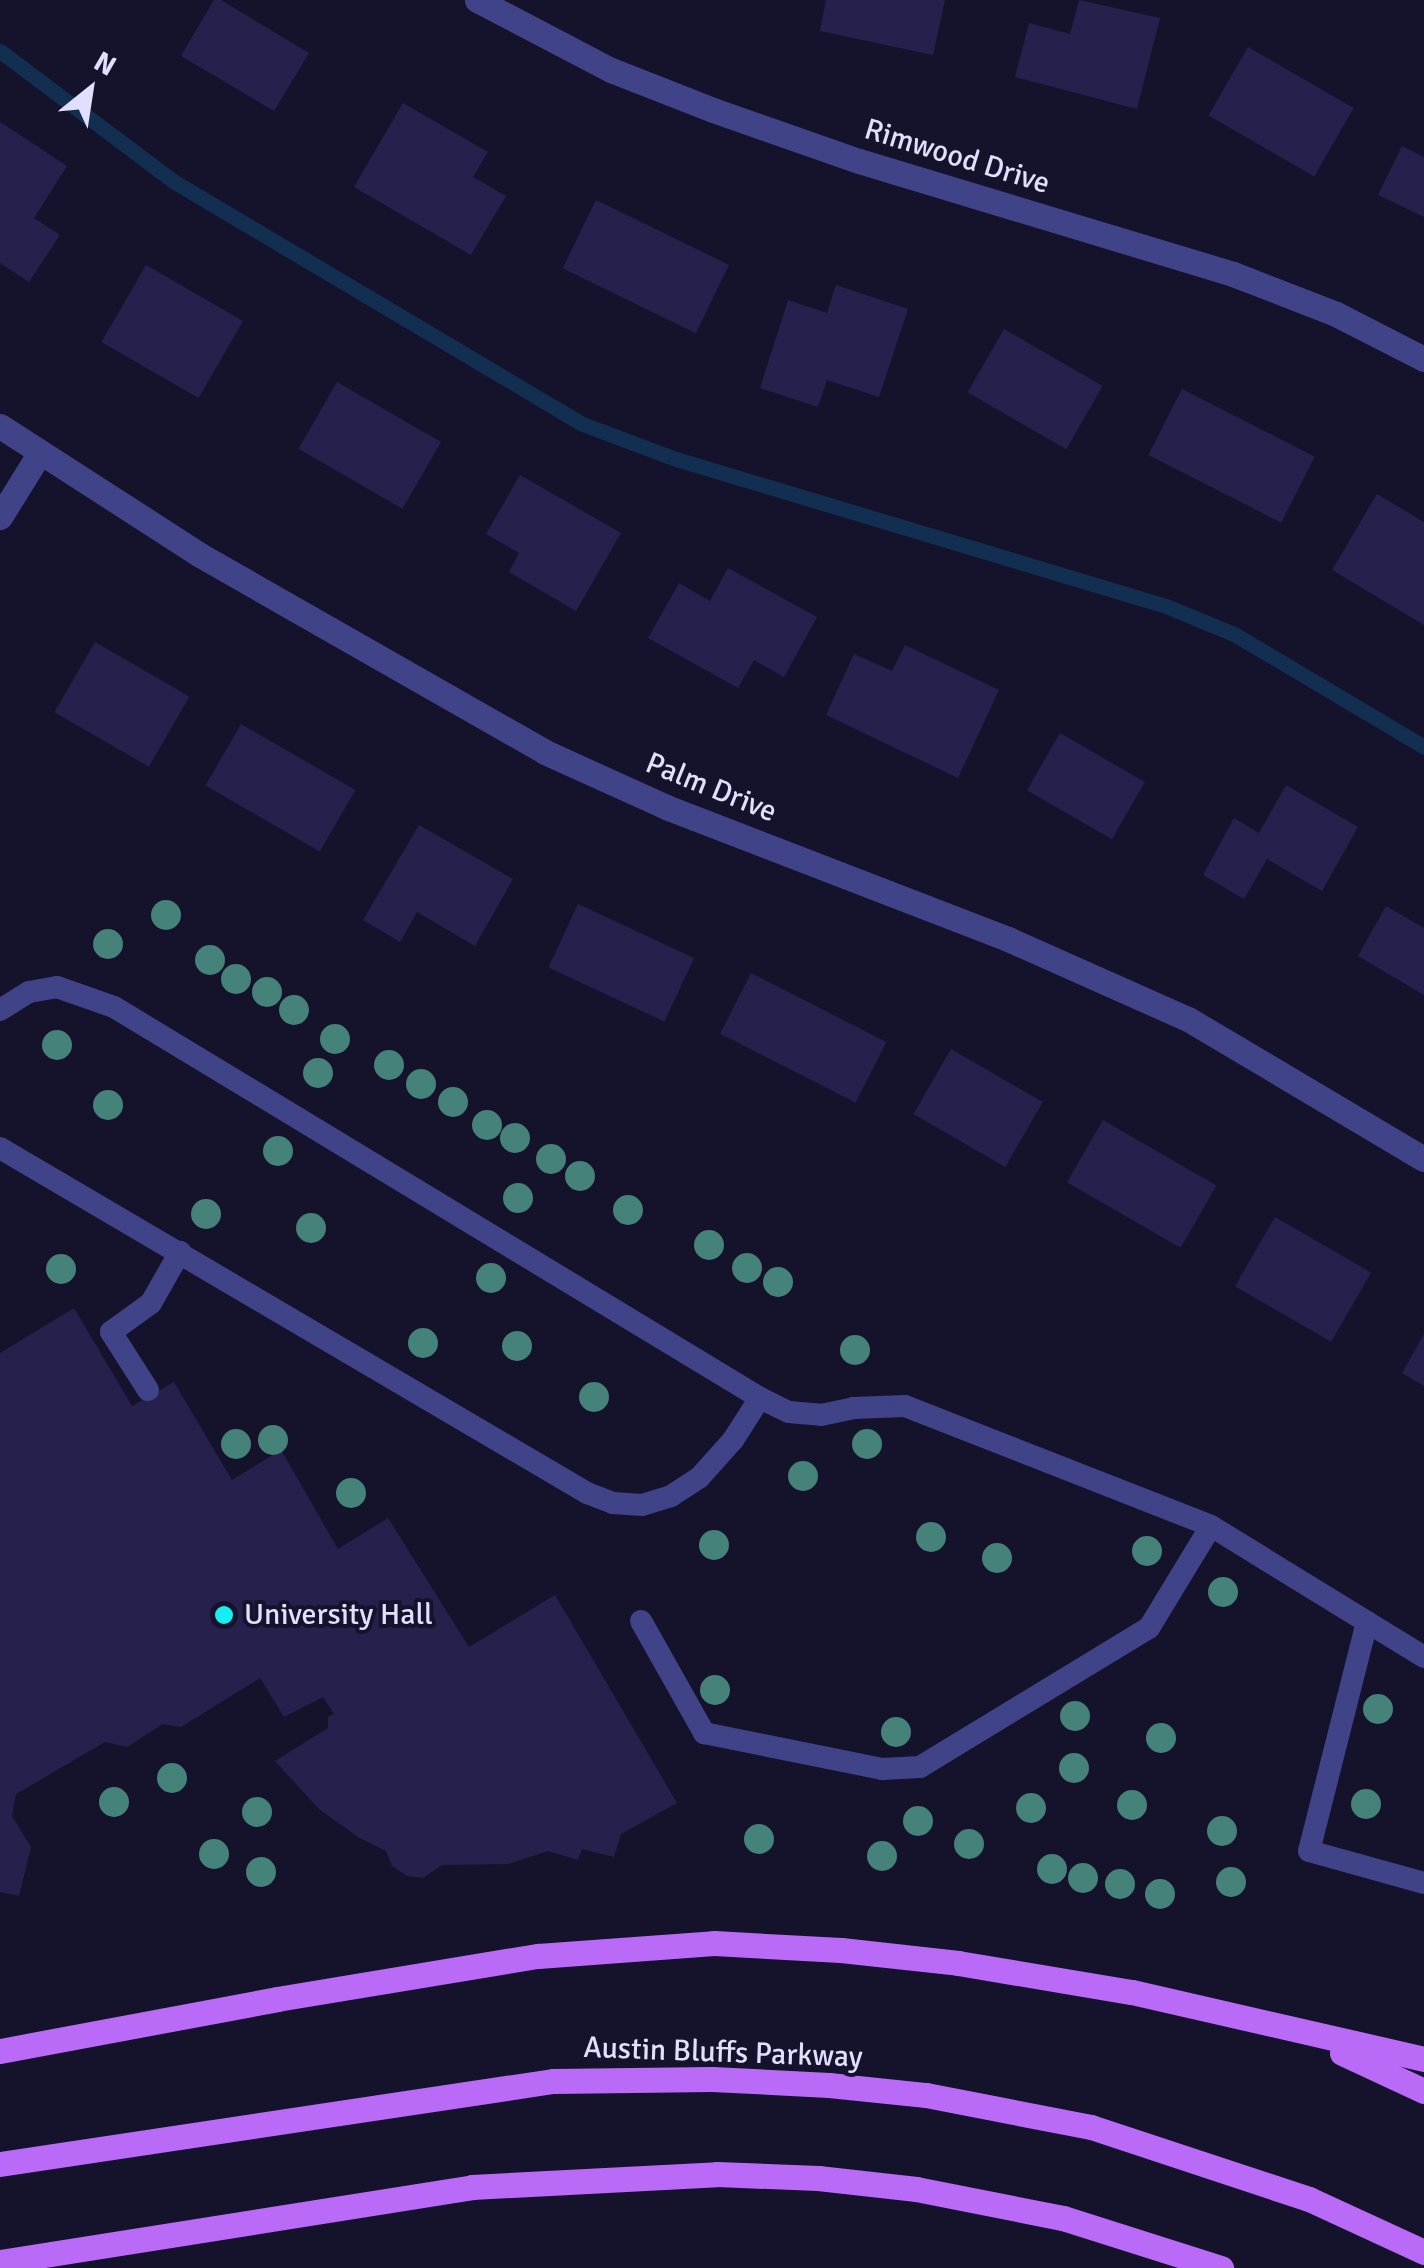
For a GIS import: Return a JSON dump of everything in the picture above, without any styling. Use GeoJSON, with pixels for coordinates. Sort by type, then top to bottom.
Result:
{"type":"FeatureCollection","features":[{"type":"Feature","properties":{"kind":"main road"},"geometry":{"type":"LineString","coordinates":[[0,2051],[276,1999],[538,1956],[714,1943],[841,1950],[958,1963],[1132,1992],[1424,2059]]}},
{"type":"Feature","properties":{"kind":"main road"},"geometry":{"type":"LineString","coordinates":[[1292,2031],[1424,2091]]}},
{"type":"Feature","properties":{"kind":"main road","name":"Austin Bluffs Parkway"},"geometry":{"type":"LineString","coordinates":[[0,2164],[553,2081],[712,2079],[829,2085],[986,2106],[1090,2126],[1309,2199],[1424,2252]]}},
{"type":"Feature","properties":{"kind":"main road"},"geometry":{"type":"LineString","coordinates":[[0,2262],[472,2187],[717,2174],[818,2178],[916,2189],[1062,2218],[1221,2268]]}},
{"type":"Feature","properties":{"kind":"street","name":"Rimwood Drive"},"geometry":{"type":"LineString","coordinates":[[477,0],[611,70],[696,104],[859,161],[1232,274],[1336,314],[1424,360]]}},
{"type":"Feature","properties":{"kind":"street","name":"Palm Drive"},"geometry":{"type":"LineString","coordinates":[[0,426],[200,556],[545,752],[666,807],[1008,939],[1188,1020],[1424,1159]]}},
{"type":"Feature","properties":{"kind":"street"},"geometry":{"type":"LineString","coordinates":[[0,517],[39,454]]}},
{"type":"Feature","properties":{"kind":"lane"},"geometry":{"type":"LineString","coordinates":[[0,1010],[29,992],[57,987],[114,1007],[760,1398],[789,1412],[821,1415],[854,1408],[905,1406],[1211,1526],[1424,1657]]}},
{"type":"Feature","properties":{"kind":"lane"},"geometry":{"type":"LineString","coordinates":[[0,1148],[587,1492],[613,1503],[657,1500],[699,1478],[733,1440],[760,1398]]}},
{"type":"Feature","properties":{"kind":"lane"},"geometry":{"type":"LineString","coordinates":[[148,1390],[111,1332],[151,1302],[180,1252]]}},
{"type":"Feature","properties":{"kind":"lane"},"geometry":{"type":"LineString","coordinates":[[640,1621],[704,1733],[882,1769],[920,1767],[1149,1628],[1211,1526]]}},
{"type":"Feature","properties":{"kind":"lane"},"geometry":{"type":"LineString","coordinates":[[1367,1622],[1309,1851],[1424,1883]]}},
{"type":"Feature","properties":{"kind":"building"},"geometry":{"type":"Polygon","coordinates":[[[214,0],[221,0],[309,53],[274,111],[181,56],[214,0]]]}},
{"type":"Feature","properties":{"kind":"building"},"geometry":{"type":"Polygon","coordinates":[[[826,0],[945,0],[933,55],[820,31],[826,0]]]}},
{"type":"Feature","properties":{"kind":"building"},"geometry":{"type":"Polygon","coordinates":[[[1079,0],[1160,18],[1137,109],[1015,77],[1029,23],[1070,34],[1079,0]]]}},
{"type":"Feature","properties":{"kind":"building"},"geometry":{"type":"Polygon","coordinates":[[[1248,47],[1354,108],[1314,176],[1208,115],[1248,47]]]}},
{"type":"Feature","properties":{"kind":"building"},"geometry":{"type":"Polygon","coordinates":[[[403,103],[488,152],[473,177],[506,196],[471,255],[354,187],[403,103]]]}},
{"type":"Feature","properties":{"kind":"building"},"geometry":{"type":"Polygon","coordinates":[[[0,122],[67,166],[34,218],[60,235],[29,282],[0,263],[0,122]]]}},
{"type":"Feature","properties":{"kind":"building"},"geometry":{"type":"Polygon","coordinates":[[[1402,146],[1424,157],[1424,217],[1378,195],[1402,146]]]}},
{"type":"Feature","properties":{"kind":"building"},"geometry":{"type":"Polygon","coordinates":[[[596,200],[729,265],[696,333],[563,268],[596,200]]]}},
{"type":"Feature","properties":{"kind":"building"},"geometry":{"type":"Polygon","coordinates":[[[146,265],[243,321],[198,398],[102,342],[146,265]]]}},
{"type":"Feature","properties":{"kind":"building"},"geometry":{"type":"Polygon","coordinates":[[[836,285],[908,309],[879,397],[827,380],[818,407],[760,388],[788,300],[827,313],[836,285]]]}},
{"type":"Feature","properties":{"kind":"building"},"geometry":{"type":"Polygon","coordinates":[[[1004,329],[1103,386],[1066,449],[968,392],[1004,329]]]}},
{"type":"Feature","properties":{"kind":"building"},"geometry":{"type":"Polygon","coordinates":[[[337,382],[441,442],[402,509],[298,449],[337,382]]]}},
{"type":"Feature","properties":{"kind":"building"},"geometry":{"type":"Polygon","coordinates":[[[1182,389],[1315,457],[1281,523],[1148,455],[1182,389]]]}},
{"type":"Feature","properties":{"kind":"building"},"geometry":{"type":"Polygon","coordinates":[[[520,475],[621,533],[576,611],[509,572],[519,553],[486,534],[520,475]]]}},
{"type":"Feature","properties":{"kind":"building"},"geometry":{"type":"Polygon","coordinates":[[[1377,494],[1424,522],[1424,625],[1332,570],[1377,494]]]}},
{"type":"Feature","properties":{"kind":"building"},"geometry":{"type":"Polygon","coordinates":[[[728,568],[817,617],[784,677],[754,660],[738,688],[648,638],[679,583],[710,601],[728,568]]]}},
{"type":"Feature","properties":{"kind":"building"},"geometry":{"type":"Polygon","coordinates":[[[95,642],[189,696],[149,767],[54,712],[95,642]]]}},
{"type":"Feature","properties":{"kind":"building"},"geometry":{"type":"Polygon","coordinates":[[[905,645],[999,690],[958,778],[826,715],[854,654],[892,671],[905,645]]]}},
{"type":"Feature","properties":{"kind":"building"},"geometry":{"type":"Polygon","coordinates":[[[241,724],[355,790],[320,851],[205,785],[241,724]]]}},
{"type":"Feature","properties":{"kind":"building"},"geometry":{"type":"Polygon","coordinates":[[[1060,733],[1145,782],[1112,839],[1027,790],[1060,733]]]}},
{"type":"Feature","properties":{"kind":"building"},"geometry":{"type":"Polygon","coordinates":[[[1286,785],[1358,827],[1322,891],[1267,859],[1244,899],[1203,875],[1234,818],[1259,833],[1286,785]]]}},
{"type":"Feature","properties":{"kind":"building"},"geometry":{"type":"Polygon","coordinates":[[[419,825],[513,879],[475,946],[417,912],[400,942],[363,920],[419,825]]]}},
{"type":"Feature","properties":{"kind":"building"},"geometry":{"type":"Polygon","coordinates":[[[578,904],[694,958],[664,1022],[548,967],[578,904]]]}},
{"type":"Feature","properties":{"kind":"building"},"geometry":{"type":"Polygon","coordinates":[[[1386,906],[1424,928],[1424,995],[1358,956],[1386,906]]]}},
{"type":"Feature","properties":{"kind":"building"},"geometry":{"type":"Polygon","coordinates":[[[751,973],[886,1042],[856,1103],[720,1034],[751,973]]]}},
{"type":"Feature","properties":{"kind":"building"},"geometry":{"type":"Polygon","coordinates":[[[951,1049],[1043,1102],[1005,1167],[914,1114],[951,1049]]]}},
{"type":"Feature","properties":{"kind":"building"},"geometry":{"type":"Polygon","coordinates":[[[1103,1120],[1216,1186],[1180,1248],[1067,1182],[1103,1120]]]}},
{"type":"Feature","properties":{"kind":"building"},"geometry":{"type":"Polygon","coordinates":[[[1275,1217],[1371,1272],[1331,1342],[1235,1286],[1275,1217]]]}},
{"type":"Feature","properties":{"kind":"building","name":"University Hall"},"geometry":{"type":"Polygon","coordinates":[[[74,1308],[132,1406],[174,1382],[232,1480],[281,1450],[338,1549],[388,1518],[469,1647],[555,1595],[677,1803],[621,1834],[614,1857],[582,1849],[578,1860],[548,1851],[508,1864],[442,1865],[423,1878],[407,1876],[392,1866],[386,1851],[358,1837],[319,1809],[275,1761],[328,1728],[328,1717],[334,1714],[323,1697],[284,1717],[260,1678],[181,1727],[163,1724],[127,1747],[105,1742],[16,1794],[12,1816],[31,1847],[19,1896],[0,1892],[0,1353],[74,1308]]]}},
{"type":"Feature","properties":{"kind":"building"},"geometry":{"type":"Polygon","coordinates":[[[1424,1334],[1424,1386],[1402,1373],[1424,1334]]]}},
{"type":"Feature","properties":{"kind":"waterway"},"geometry":{"type":"LineString","coordinates":[[0,51],[173,181],[580,423],[676,459],[1166,606],[1234,634],[1424,747]]}},
{"type":"Feature","properties":{"kind":"place","name":"University Hall"},"geometry":{"type":"Point","coordinates":[224,1615]}}]}
